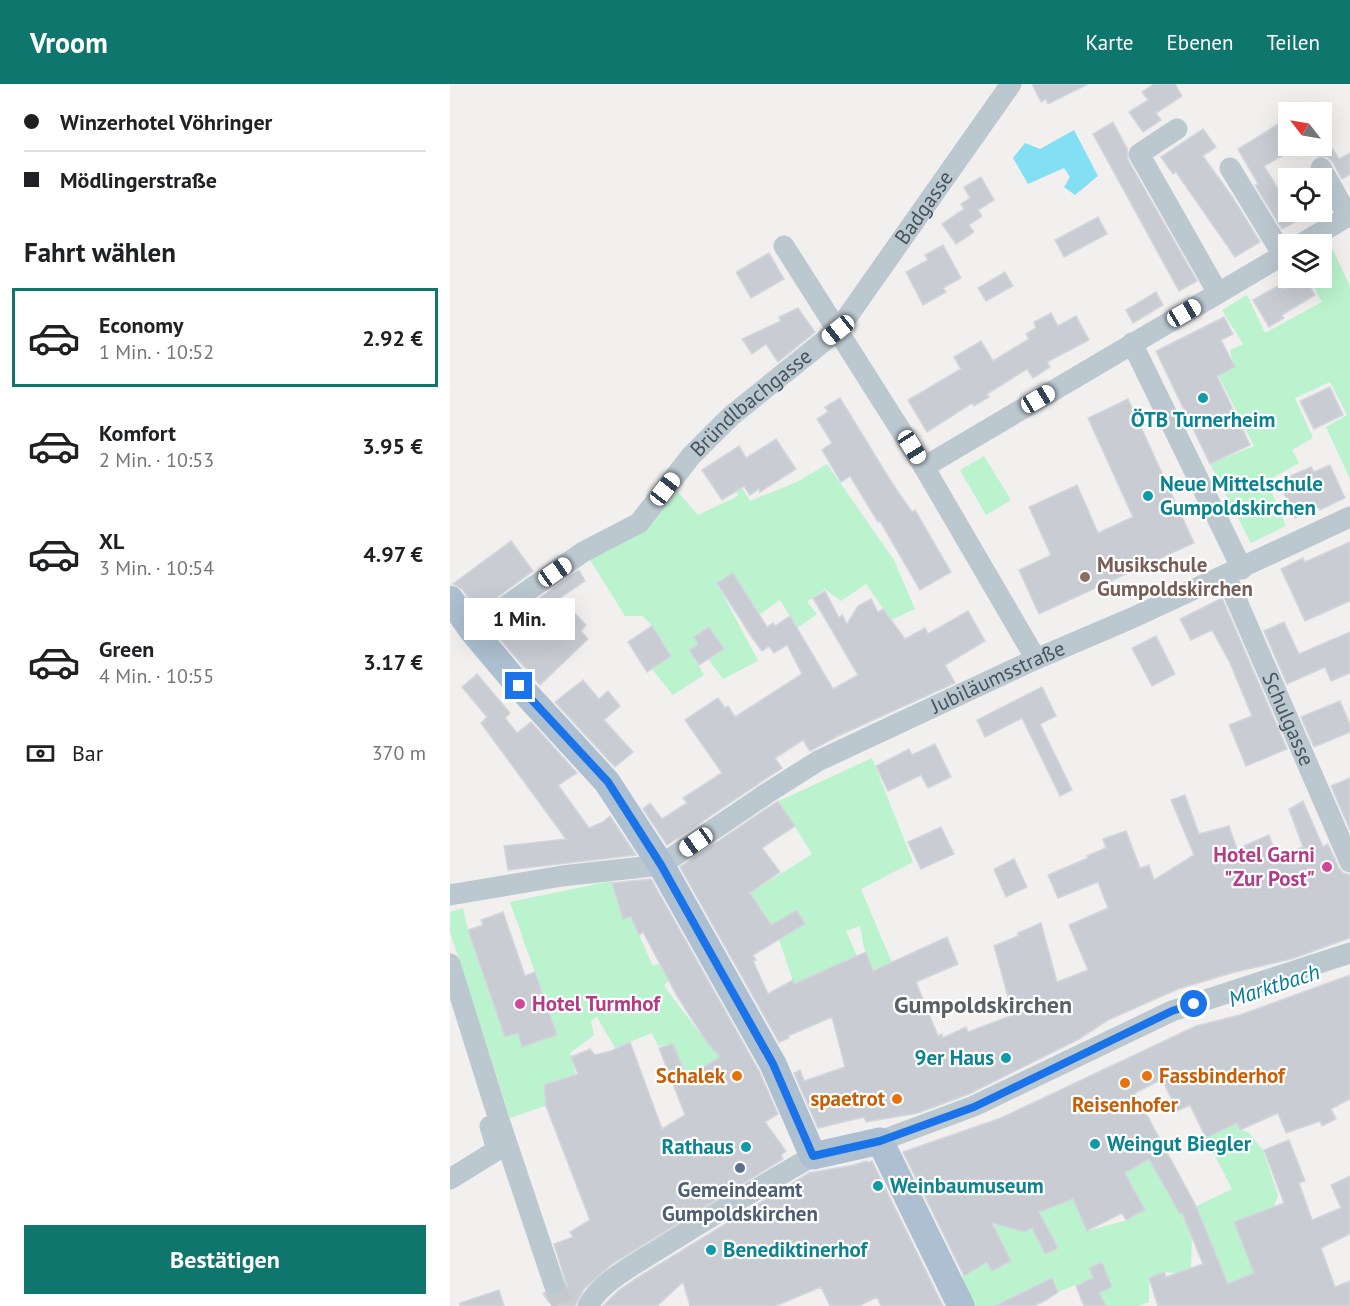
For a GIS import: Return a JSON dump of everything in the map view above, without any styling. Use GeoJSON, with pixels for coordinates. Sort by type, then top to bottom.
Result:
{"type":"FeatureCollection","features":[{"type":"Feature","properties":{"kind":"main road"},"geometry":{"type":"LineString","coordinates":[[450,598],[472,630],[519,686],[608,782],[661,865],[773,1064],[813,1156],[880,1141],[961,1306]]}},
{"type":"Feature","properties":{"kind":"street","name":"Badgasse"},"geometry":{"type":"LineString","coordinates":[[838,330],[1011,84]]}},
{"type":"Feature","properties":{"kind":"street"},"geometry":{"type":"LineString","coordinates":[[1177,129],[1139,154],[1218,293]]}},
{"type":"Feature","properties":{"kind":"street"},"geometry":{"type":"LineString","coordinates":[[1230,168],[1279,234]]}},
{"type":"Feature","properties":{"kind":"street"},"geometry":{"type":"LineString","coordinates":[[1319,234],[1349,216],[1332,187]]}},
{"type":"Feature","properties":{"kind":"street"},"geometry":{"type":"LineString","coordinates":[[784,246],[924,466],[1036,659]]}},
{"type":"Feature","properties":{"kind":"street"},"geometry":{"type":"LineString","coordinates":[[924,466],[1278,258]]}},
{"type":"Feature","properties":{"kind":"street","name":"Bründlbachgasse"},"geometry":{"type":"LineString","coordinates":[[472,630],[583,552],[639,523],[691,456],[731,416],[838,330]]}},
{"type":"Feature","properties":{"kind":"street","name":"Schulgasse"},"geometry":{"type":"LineString","coordinates":[[1132,344],[1234,572],[1350,862]]}},
{"type":"Feature","properties":{"kind":"street","name":"Jubiläumsstraße"},"geometry":{"type":"LineString","coordinates":[[661,865],[818,761],[1036,659],[1234,572],[1350,517]]}},
{"type":"Feature","properties":{"kind":"street"},"geometry":{"type":"LineString","coordinates":[[450,895],[562,876],[661,865]]}},
{"type":"Feature","properties":{"kind":"street"},"geometry":{"type":"LineString","coordinates":[[880,1141],[974,1107],[1172,1011],[1350,953]]}},
{"type":"Feature","properties":{"kind":"street"},"geometry":{"type":"LineString","coordinates":[[450,964],[554,1284]]}},
{"type":"Feature","properties":{"kind":"street"},"geometry":{"type":"LineString","coordinates":[[450,1000],[497,1150],[450,1179]]}},
{"type":"Feature","properties":{"kind":"street"},"geometry":{"type":"LineString","coordinates":[[590,1303],[617,1276],[716,1213],[813,1156]]}},
{"type":"Feature","properties":{"kind":"green space"},"geometry":{"type":"Polygon","coordinates":[[[1332,248],[1350,286],[1350,479],[1326,427],[1347,415],[1330,382],[1295,398],[1313,438],[1292,450],[1299,463],[1267,481],[1286,526],[1251,543],[1210,464],[1254,446],[1218,375],[1234,367],[1230,350],[1243,344],[1222,310],[1247,295],[1265,333],[1322,302],[1314,288],[1332,288],[1332,248]]]}},
{"type":"Feature","properties":{"kind":"green space"},"geometry":{"type":"Polygon","coordinates":[[[984,456],[1011,500],[986,515],[960,470],[984,456]]]}},
{"type":"Feature","properties":{"kind":"green space"},"geometry":{"type":"Polygon","coordinates":[[[827,464],[894,560],[915,609],[891,620],[866,584],[841,601],[825,589],[807,602],[817,614],[797,628],[780,600],[759,615],[717,583],[758,661],[723,679],[708,659],[723,649],[698,644],[689,650],[704,675],[673,695],[652,669],[671,656],[643,616],[625,616],[590,560],[636,536],[677,491],[698,515],[738,496],[734,486],[740,484],[750,501],[797,482],[827,464]]]}},
{"type":"Feature","properties":{"kind":"green space"},"geometry":{"type":"Polygon","coordinates":[[[872,758],[913,862],[861,889],[892,963],[873,970],[864,948],[860,926],[846,931],[857,956],[794,984],[779,940],[750,893],[812,854],[779,801],[872,758]]]}},
{"type":"Feature","properties":{"kind":"green space"},"geometry":{"type":"Polygon","coordinates":[[[611,881],[623,918],[631,917],[653,966],[669,959],[676,972],[664,986],[720,1057],[702,1068],[707,1080],[689,1082],[673,1044],[658,1046],[652,1033],[615,1048],[597,1017],[591,1021],[594,1035],[570,1053],[576,1075],[544,1085],[548,1105],[510,1118],[450,932],[450,912],[463,908],[468,930],[505,1037],[518,1033],[522,1046],[557,1035],[510,902],[611,881]]]}},
{"type":"Feature","properties":{"kind":"green space"},"geometry":{"type":"Polygon","coordinates":[[[1224,1094],[1240,1130],[1248,1132],[1263,1150],[1278,1195],[1273,1210],[1262,1211],[1234,1222],[1255,1273],[1239,1279],[1238,1306],[1205,1230],[1192,1237],[1191,1268],[1177,1273],[1164,1272],[1149,1278],[1149,1302],[1138,1306],[1102,1306],[1104,1303],[1099,1293],[1112,1287],[1102,1262],[1089,1268],[1093,1278],[1058,1292],[1051,1279],[995,1306],[970,1306],[957,1280],[972,1270],[961,1207],[992,1271],[1011,1261],[994,1226],[1011,1219],[1016,1230],[1025,1232],[1032,1228],[1045,1254],[1058,1248],[1039,1211],[1073,1198],[1087,1231],[1127,1220],[1145,1210],[1117,1158],[1135,1167],[1149,1159],[1180,1214],[1232,1189],[1206,1138],[1222,1130],[1224,1094]]]}},
{"type":"Feature","properties":{"kind":"water"},"geometry":{"type":"Polygon","coordinates":[[[1074,130],[1098,176],[1075,195],[1064,187],[1070,177],[1064,168],[1028,184],[1013,158],[1025,143],[1040,149],[1074,130]]]}},
{"type":"Feature","properties":{"kind":"building"},"geometry":{"type":"Polygon","coordinates":[[[1032,84],[1088,84],[1048,104],[1046,99],[1041,102],[1032,84]]]}},
{"type":"Feature","properties":{"kind":"building"},"geometry":{"type":"Polygon","coordinates":[[[1154,84],[1175,84],[1182,96],[1156,113],[1161,120],[1143,132],[1129,112],[1148,100],[1142,92],[1154,84]]]}},
{"type":"Feature","properties":{"kind":"building"},"geometry":{"type":"Polygon","coordinates":[[[1113,122],[1127,149],[1128,160],[1197,281],[1179,291],[1093,134],[1113,122]]]}},
{"type":"Feature","properties":{"kind":"building"},"geometry":{"type":"Polygon","coordinates":[[[1278,124],[1278,156],[1282,156],[1264,166],[1278,189],[1278,222],[1295,222],[1282,229],[1255,185],[1258,184],[1238,149],[1278,124]]]}},
{"type":"Feature","properties":{"kind":"building"},"geometry":{"type":"Polygon","coordinates":[[[1203,129],[1216,147],[1203,156],[1233,198],[1260,242],[1235,257],[1176,172],[1173,174],[1161,157],[1203,129]]]}},
{"type":"Feature","properties":{"kind":"building"},"geometry":{"type":"Polygon","coordinates":[[[1332,148],[1339,159],[1350,153],[1350,174],[1342,179],[1332,161],[1327,157],[1317,156],[1332,156],[1332,148]]]}},
{"type":"Feature","properties":{"kind":"building"},"geometry":{"type":"Polygon","coordinates":[[[981,177],[994,200],[978,210],[982,216],[969,225],[974,232],[956,244],[942,224],[964,209],[961,204],[970,198],[964,187],[981,177]]]}},
{"type":"Feature","properties":{"kind":"building"},"geometry":{"type":"Polygon","coordinates":[[[1098,217],[1107,234],[1064,257],[1055,240],[1098,217]]]}},
{"type":"Feature","properties":{"kind":"building"},"geometry":{"type":"Polygon","coordinates":[[[943,245],[961,278],[943,288],[946,292],[923,305],[906,272],[928,260],[925,255],[943,245]]]}},
{"type":"Feature","properties":{"kind":"building"},"geometry":{"type":"Polygon","coordinates":[[[769,253],[784,279],[751,298],[736,272],[769,253]]]}},
{"type":"Feature","properties":{"kind":"building"},"geometry":{"type":"Polygon","coordinates":[[[1005,272],[1013,286],[986,301],[978,288],[1005,272]]]}},
{"type":"Feature","properties":{"kind":"building"},"geometry":{"type":"Polygon","coordinates":[[[1278,286],[1278,288],[1311,288],[1315,295],[1282,315],[1284,318],[1269,327],[1253,300],[1278,286]]]}},
{"type":"Feature","properties":{"kind":"building"},"geometry":{"type":"Polygon","coordinates":[[[1156,292],[1163,305],[1133,323],[1126,310],[1156,292]]]}},
{"type":"Feature","properties":{"kind":"building"},"geometry":{"type":"Polygon","coordinates":[[[798,308],[815,332],[778,362],[766,344],[752,354],[742,339],[781,321],[779,317],[798,308]]]}},
{"type":"Feature","properties":{"kind":"building"},"geometry":{"type":"Polygon","coordinates":[[[1051,313],[1058,326],[1076,316],[1089,340],[1047,362],[1050,367],[1033,378],[1027,369],[987,394],[989,397],[974,406],[972,403],[927,432],[908,400],[961,369],[954,357],[981,341],[993,361],[1029,339],[1026,334],[1036,328],[1034,322],[1051,313]]]}},
{"type":"Feature","properties":{"kind":"building","name":"ÖTB Turnerheim"},"geometry":{"type":"Polygon","coordinates":[[[1224,317],[1233,334],[1221,340],[1235,367],[1217,376],[1250,445],[1210,464],[1156,351],[1224,317]]]}},
{"type":"Feature","properties":{"kind":"building"},"geometry":{"type":"Polygon","coordinates":[[[1330,387],[1343,415],[1314,429],[1300,401],[1330,387]]]}},
{"type":"Feature","properties":{"kind":"building"},"geometry":{"type":"Polygon","coordinates":[[[840,398],[892,483],[912,512],[915,510],[951,572],[920,590],[880,521],[878,522],[850,476],[841,482],[822,450],[832,443],[817,419],[828,412],[825,407],[840,398]]]}},
{"type":"Feature","properties":{"kind":"building","name":"Neue Mittelschule Gumpoldskirchen"},"geometry":{"type":"Polygon","coordinates":[[[1128,399],[1194,543],[1039,614],[1019,570],[1051,555],[1029,507],[1077,485],[1098,533],[1133,517],[1088,418],[1128,399]]]}},
{"type":"Feature","properties":{"kind":"building"},"geometry":{"type":"Polygon","coordinates":[[[776,439],[796,469],[760,492],[759,489],[750,495],[744,486],[722,500],[702,470],[739,446],[746,458],[776,439]]]}},
{"type":"Feature","properties":{"kind":"building"},"geometry":{"type":"Polygon","coordinates":[[[1330,465],[1345,498],[1320,510],[1319,507],[1295,518],[1282,489],[1287,487],[1284,479],[1311,467],[1314,472],[1330,465]]]}},
{"type":"Feature","properties":{"kind":"building"},"geometry":{"type":"Polygon","coordinates":[[[511,541],[533,571],[478,611],[462,589],[453,584],[511,541]]]}},
{"type":"Feature","properties":{"kind":"building"},"geometry":{"type":"Polygon","coordinates":[[[1350,542],[1350,601],[1305,621],[1281,569],[1303,558],[1305,562],[1350,542]]]}},
{"type":"Feature","properties":{"kind":"building"},"geometry":{"type":"Polygon","coordinates":[[[579,570],[585,581],[560,598],[586,625],[581,631],[588,639],[540,685],[493,631],[579,570]]]}},
{"type":"Feature","properties":{"kind":"building"},"geometry":{"type":"Polygon","coordinates":[[[733,573],[767,627],[773,623],[775,626],[790,616],[833,689],[858,675],[813,598],[825,591],[839,618],[842,615],[847,624],[858,606],[871,599],[878,612],[883,609],[905,639],[925,628],[928,634],[968,611],[985,641],[945,665],[955,683],[810,751],[803,740],[775,758],[782,768],[667,845],[643,809],[650,803],[662,819],[687,803],[683,798],[722,773],[685,720],[718,698],[725,708],[728,706],[735,717],[802,674],[787,645],[774,653],[769,646],[762,651],[753,639],[717,583],[733,573]]]}},
{"type":"Feature","properties":{"kind":"building"},"geometry":{"type":"Polygon","coordinates":[[[1222,598],[1287,749],[1246,766],[1229,725],[1252,716],[1230,663],[1212,630],[1191,640],[1180,619],[1222,598]]]}},
{"type":"Feature","properties":{"kind":"building"},"geometry":{"type":"Polygon","coordinates":[[[1284,622],[1299,654],[1350,632],[1350,673],[1331,681],[1325,667],[1287,684],[1264,631],[1284,622]]]}},
{"type":"Feature","properties":{"kind":"building"},"geometry":{"type":"Polygon","coordinates":[[[652,626],[671,656],[647,672],[628,642],[652,626]]]}},
{"type":"Feature","properties":{"kind":"building"},"geometry":{"type":"Polygon","coordinates":[[[709,627],[724,649],[699,665],[689,650],[698,644],[694,637],[709,627]]]}},
{"type":"Feature","properties":{"kind":"building"},"geometry":{"type":"Polygon","coordinates":[[[1156,636],[1175,674],[1152,686],[1132,648],[1156,636]]]}},
{"type":"Feature","properties":{"kind":"building"},"geometry":{"type":"Polygon","coordinates":[[[477,674],[510,713],[505,718],[517,733],[531,722],[577,773],[558,785],[589,828],[610,816],[636,855],[508,870],[504,846],[566,839],[481,723],[487,717],[462,687],[477,674]]]}},
{"type":"Feature","properties":{"kind":"building"},"geometry":{"type":"Polygon","coordinates":[[[583,680],[599,699],[608,691],[620,706],[604,720],[633,752],[615,767],[555,702],[583,680]]]}},
{"type":"Feature","properties":{"kind":"building"},"geometry":{"type":"Polygon","coordinates":[[[1042,687],[1056,716],[1040,724],[1072,790],[1060,796],[1022,718],[985,737],[977,720],[1042,687]]]}},
{"type":"Feature","properties":{"kind":"building"},"geometry":{"type":"Polygon","coordinates":[[[1340,701],[1350,725],[1350,732],[1314,747],[1301,717],[1340,701]]]}},
{"type":"Feature","properties":{"kind":"building"},"geometry":{"type":"Polygon","coordinates":[[[935,744],[951,777],[928,788],[921,775],[888,791],[876,766],[909,749],[912,755],[935,744]]]}},
{"type":"Feature","properties":{"kind":"building"},"geometry":{"type":"Polygon","coordinates":[[[1350,778],[1350,830],[1331,786],[1350,778]]]}},
{"type":"Feature","properties":{"kind":"building"},"geometry":{"type":"Polygon","coordinates":[[[1185,795],[1199,834],[1229,826],[1237,849],[1269,835],[1277,857],[1303,847],[1289,809],[1303,801],[1323,847],[1328,844],[1339,868],[1343,873],[1350,875],[1350,938],[1291,959],[1235,972],[1178,989],[1108,1020],[1079,1039],[969,1094],[918,1113],[866,1122],[864,1117],[818,1128],[794,1073],[800,1070],[804,1081],[845,1067],[832,1017],[779,1042],[680,867],[778,801],[795,826],[762,848],[780,872],[750,893],[771,925],[797,910],[805,924],[753,955],[756,960],[753,961],[768,994],[793,980],[794,984],[866,952],[873,971],[947,937],[958,964],[916,982],[938,1036],[942,1034],[943,1038],[966,1027],[968,1032],[1013,1015],[994,946],[1018,936],[1018,933],[1041,923],[1057,982],[1088,970],[1069,925],[1108,908],[1098,882],[1058,898],[1048,875],[1106,848],[1103,839],[1126,831],[1140,868],[1149,865],[1154,880],[1194,855],[1171,800],[1185,795]]]}},
{"type":"Feature","properties":{"kind":"building"},"geometry":{"type":"Polygon","coordinates":[[[941,827],[954,854],[921,869],[908,842],[941,827]]]}},
{"type":"Feature","properties":{"kind":"building"},"geometry":{"type":"Polygon","coordinates":[[[1014,859],[1027,887],[1006,897],[994,869],[1014,859]]]}},
{"type":"Feature","properties":{"kind":"building"},"geometry":{"type":"Polygon","coordinates":[[[651,879],[759,1071],[778,1114],[765,1122],[786,1151],[781,1155],[783,1159],[612,1264],[584,1289],[575,1306],[552,1306],[543,1294],[545,1292],[551,1296],[559,1296],[567,1286],[554,1244],[573,1237],[570,1232],[590,1220],[546,1106],[544,1085],[578,1074],[571,1057],[590,1049],[595,1055],[611,1051],[630,1042],[662,1129],[685,1115],[659,1048],[673,1044],[687,1077],[720,1057],[708,1044],[677,996],[643,932],[639,935],[631,917],[623,919],[612,883],[651,879]]]}},
{"type":"Feature","properties":{"kind":"building","name":"Hotel Turmhof"},"geometry":{"type":"Polygon","coordinates":[[[503,912],[525,976],[535,972],[557,1035],[522,1047],[518,1033],[505,1037],[468,930],[483,925],[481,920],[503,912]]]}},
{"type":"Feature","properties":{"kind":"building"},"geometry":{"type":"Polygon","coordinates":[[[1350,975],[1350,1099],[1331,1109],[1336,1119],[1322,1126],[1320,1121],[1286,1133],[1278,1113],[1240,1130],[1237,1123],[1206,1138],[1190,1105],[1177,1111],[1162,1079],[1135,1093],[1196,1206],[1228,1284],[1254,1273],[1234,1222],[1284,1203],[1264,1150],[1289,1140],[1305,1181],[1299,1183],[1312,1220],[1341,1208],[1331,1185],[1350,1176],[1350,1234],[1321,1248],[1335,1287],[1350,1281],[1350,1306],[1158,1306],[1149,1278],[1164,1272],[1166,1277],[1203,1264],[1182,1213],[1180,1214],[1149,1159],[1125,1173],[1145,1210],[1126,1220],[1122,1213],[1087,1231],[1073,1199],[1039,1212],[1058,1248],[1045,1254],[1032,1228],[1025,1232],[992,1223],[1011,1261],[992,1271],[987,1262],[964,1276],[903,1152],[1001,1118],[1196,1026],[1240,1015],[1350,975]]]}},
{"type":"Feature","properties":{"kind":"building"},"geometry":{"type":"Polygon","coordinates":[[[867,1161],[868,1163],[872,1161],[943,1306],[881,1306],[877,1297],[859,1306],[830,1306],[821,1287],[775,1306],[690,1306],[683,1282],[657,1306],[603,1306],[618,1291],[637,1278],[809,1173],[867,1161]]]}},
{"type":"Feature","properties":{"kind":"building"},"geometry":{"type":"Polygon","coordinates":[[[1102,1262],[1112,1287],[1099,1293],[1106,1306],[1084,1306],[1076,1286],[1093,1278],[1089,1268],[1102,1262]]]}},
{"type":"Feature","properties":{"kind":"building"},"geometry":{"type":"Polygon","coordinates":[[[1052,1278],[1058,1292],[1034,1306],[995,1306],[1052,1278]]]}},
{"type":"Feature","properties":{"kind":"building"},"geometry":{"type":"Polygon","coordinates":[[[499,1290],[504,1306],[460,1306],[460,1303],[499,1290]]]}},
{"type":"Feature","properties":{"kind":"tunnel"},"geometry":{"type":"LineString","coordinates":[[554,1284],[563,1306]]}},
{"type":"Feature","properties":{"kind":"place","name":"ÖTB Turnerheim"},"geometry":{"type":"Point","coordinates":[1203,398]}},
{"type":"Feature","properties":{"kind":"place","name":"Neue Mittelschule Gumpoldskirchen"},"geometry":{"type":"Point","coordinates":[1148,496]}},
{"type":"Feature","properties":{"kind":"place","name":"Musikschule Gumpoldskirchen"},"geometry":{"type":"Point","coordinates":[1085,577]}},
{"type":"Feature","properties":{"kind":"place","name":"Hotel Garni \"Zur Post\""},"geometry":{"type":"Point","coordinates":[1327,867]}},
{"type":"Feature","properties":{"kind":"place","name":"Hotel Turmhof"},"geometry":{"type":"Point","coordinates":[520,1004]}},
{"type":"Feature","properties":{"kind":"place","name":"9er Haus"},"geometry":{"type":"Point","coordinates":[1006,1058]}},
{"type":"Feature","properties":{"kind":"place","name":"Schalek"},"geometry":{"type":"Point","coordinates":[737,1076]}},
{"type":"Feature","properties":{"kind":"place","name":"Fassbinderhof"},"geometry":{"type":"Point","coordinates":[1147,1076]}},
{"type":"Feature","properties":{"kind":"place","name":"Reisenhofer"},"geometry":{"type":"Point","coordinates":[1125,1083]}},
{"type":"Feature","properties":{"kind":"place","name":"spaetrot"},"geometry":{"type":"Point","coordinates":[897,1099]}},
{"type":"Feature","properties":{"kind":"place","name":"Weingut Biegler"},"geometry":{"type":"Point","coordinates":[1095,1144]}},
{"type":"Feature","properties":{"kind":"place","name":"Rathaus"},"geometry":{"type":"Point","coordinates":[746,1147]}},
{"type":"Feature","properties":{"kind":"place","name":"Gemeindeamt Gumpoldskirchen"},"geometry":{"type":"Point","coordinates":[740,1168]}},
{"type":"Feature","properties":{"kind":"place","name":"Weinbaumuseum"},"geometry":{"type":"Point","coordinates":[878,1186]}},
{"type":"Feature","properties":{"kind":"place","name":"Benediktinerhof"},"geometry":{"type":"Point","coordinates":[711,1250]}},
{"type":"Feature","properties":{"kind":"district","name":"Gumpoldskirchen"},"geometry":{"type":"Point","coordinates":[983,1005]}},
{"type":"Feature","properties":{"kind":"route"},"geometry":{"type":"LineString","coordinates":[[519,686],[608,782],[661,865],[773,1064],[813,1156],[880,1141],[974,1107],[1172,1011],[1194,1004]]}},
{"type":"Feature","properties":{"kind":"water label","name":"Marktbach"},"geometry":{"type":"Point","coordinates":[1274,985]}}]}
